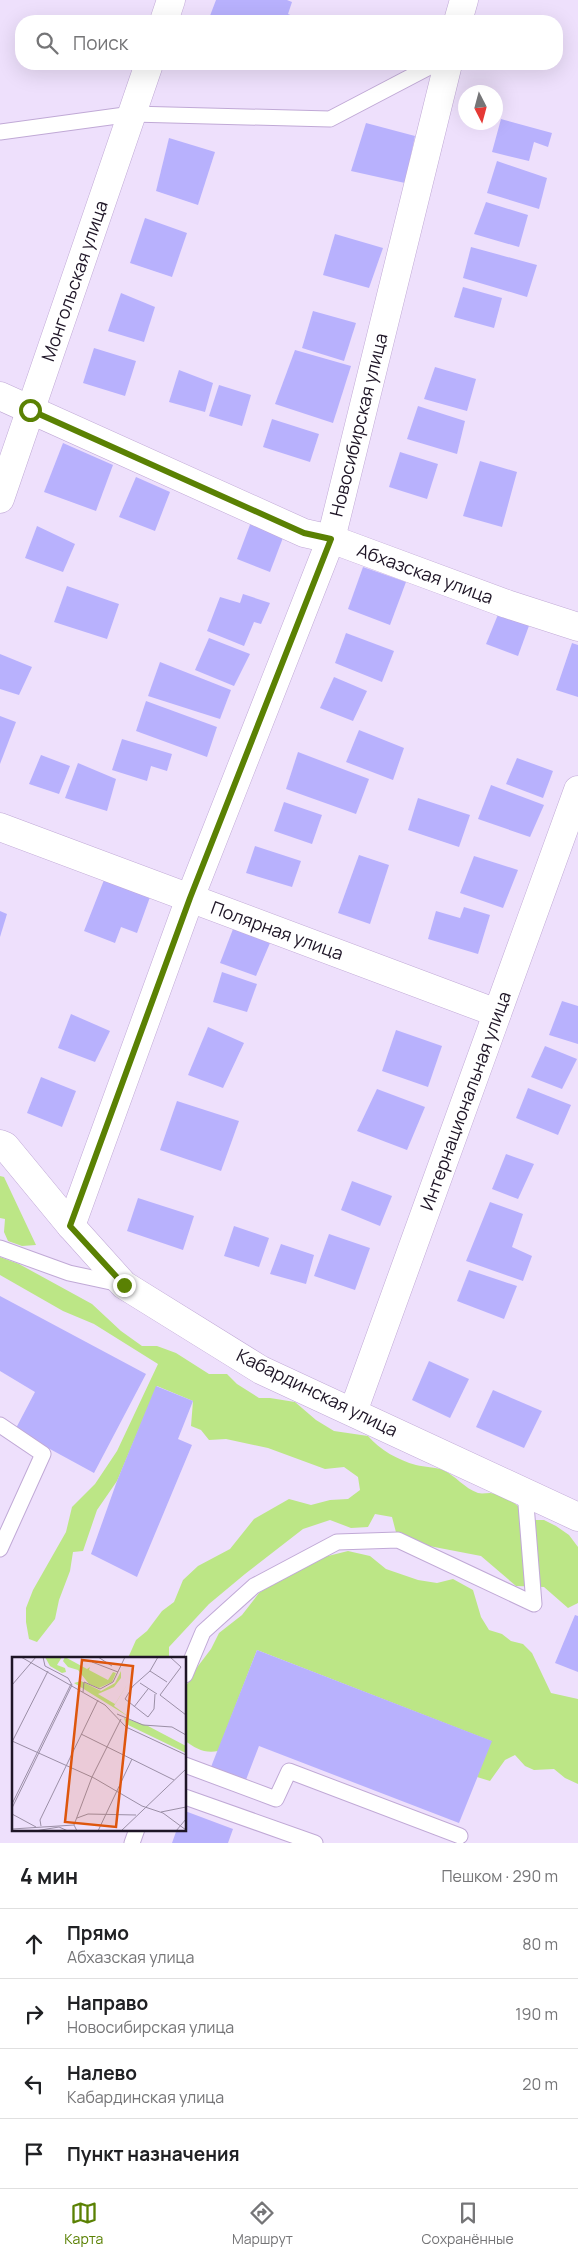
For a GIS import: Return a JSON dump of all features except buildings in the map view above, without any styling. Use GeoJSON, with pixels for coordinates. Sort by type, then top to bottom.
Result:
{"type":"FeatureCollection","features":[{"type":"Feature","properties":{"kind":"street"},"geometry":{"type":"LineString","coordinates":[[166,15],[171,0]]}},
{"type":"Feature","properties":{"kind":"street"},"geometry":{"type":"LineString","coordinates":[[460,15],[464,0]]}},
{"type":"Feature","properties":{"kind":"street","name":"Монгольская улица"},"geometry":{"type":"LineString","coordinates":[[0,499],[147,70]]}},
{"type":"Feature","properties":{"kind":"street","name":"Новосибирская улица"},"geometry":{"type":"LineString","coordinates":[[70,1226],[190,898],[331,539],[447,70]]}},
{"type":"Feature","properties":{"kind":"street","name":"Абхазская улица"},"geometry":{"type":"LineString","coordinates":[[0,396],[304,533],[331,539],[578,628]]}},
{"type":"Feature","properties":{"kind":"street","name":"Интернациональная улица"},"geometry":{"type":"LineString","coordinates":[[353,1412],[578,790]]}},
{"type":"Feature","properties":{"kind":"street","name":"Полярная улица"},"geometry":{"type":"LineString","coordinates":[[0,827],[497,1013]]}},
{"type":"Feature","properties":{"kind":"street","name":"Кабардинская улица"},"geometry":{"type":"LineString","coordinates":[[0,1144],[5,1146],[70,1226],[124,1285],[261,1370],[578,1517]]}},
{"type":"Feature","properties":{"kind":"lane"},"geometry":{"type":"LineString","coordinates":[[0,132],[132,114],[330,119],[424,70]]}},
{"type":"Feature","properties":{"kind":"lane"},"geometry":{"type":"LineString","coordinates":[[0,1248],[69,1273],[124,1285]]}},
{"type":"Feature","properties":{"kind":"lane"},"geometry":{"type":"LineString","coordinates":[[0,1425],[43,1454],[0,1549]]}},
{"type":"Feature","properties":{"kind":"lane"},"geometry":{"type":"LineString","coordinates":[[186,1673],[203,1632],[254,1586],[337,1542],[398,1540],[534,1604],[525,1492]]}},
{"type":"Feature","properties":{"kind":"lane"},"geometry":{"type":"LineString","coordinates":[[186,1765],[276,1799],[289,1771],[460,1836]]}},
{"type":"Feature","properties":{"kind":"lane"},"geometry":{"type":"LineString","coordinates":[[186,1797],[315,1843]]}},
{"type":"Feature","properties":{"kind":"lane"},"geometry":{"type":"LineString","coordinates":[[132,1843],[137,1830]]}},
{"type":"Feature","properties":{"kind":"green space"},"geometry":{"type":"Polygon","coordinates":[[[0,1176],[4,1177],[36,1245],[22,1246],[8,1241],[4,1232],[5,1219],[0,1218],[0,1176]]]}},
{"type":"Feature","properties":{"kind":"green space"},"geometry":{"type":"Polygon","coordinates":[[[0,1257],[19,1264],[92,1304],[121,1331],[142,1346],[157,1346],[176,1353],[209,1374],[227,1374],[237,1384],[259,1398],[295,1402],[316,1420],[334,1431],[368,1436],[378,1446],[396,1457],[416,1465],[443,1470],[473,1491],[496,1494],[508,1498],[530,1520],[544,1520],[556,1526],[569,1535],[578,1547],[578,1603],[568,1608],[544,1587],[516,1586],[481,1556],[398,1540],[392,1517],[375,1514],[368,1527],[351,1528],[330,1520],[303,1529],[209,1604],[169,1647],[169,1657],[128,1657],[136,1640],[147,1631],[162,1611],[174,1602],[183,1580],[198,1566],[230,1549],[254,1519],[289,1499],[311,1505],[330,1500],[348,1499],[360,1490],[358,1477],[344,1467],[325,1469],[268,1448],[226,1439],[209,1440],[201,1430],[191,1426],[193,1401],[157,1386],[117,1481],[97,1510],[83,1551],[73,1552],[70,1571],[59,1600],[55,1619],[37,1642],[29,1639],[26,1608],[33,1590],[66,1532],[72,1507],[95,1484],[117,1451],[158,1364],[94,1324],[63,1311],[0,1275],[0,1257]]]}},
{"type":"Feature","properties":{"kind":"green space"},"geometry":{"type":"Polygon","coordinates":[[[348,1551],[370,1556],[386,1569],[418,1580],[437,1583],[453,1579],[473,1590],[481,1617],[489,1630],[502,1634],[511,1641],[523,1644],[532,1653],[551,1693],[578,1699],[578,1784],[565,1778],[554,1769],[534,1770],[525,1766],[515,1755],[505,1760],[490,1781],[477,1777],[491,1741],[257,1650],[218,1751],[204,1751],[186,1742],[186,1686],[195,1670],[211,1649],[219,1633],[242,1615],[259,1593],[277,1580],[324,1557],[348,1551]]]}},
{"type":"Feature","properties":{"kind":"route"},"geometry":{"type":"LineString","coordinates":[[30,410],[304,533],[331,539],[190,898],[70,1226],[124,1285]]}}]}
